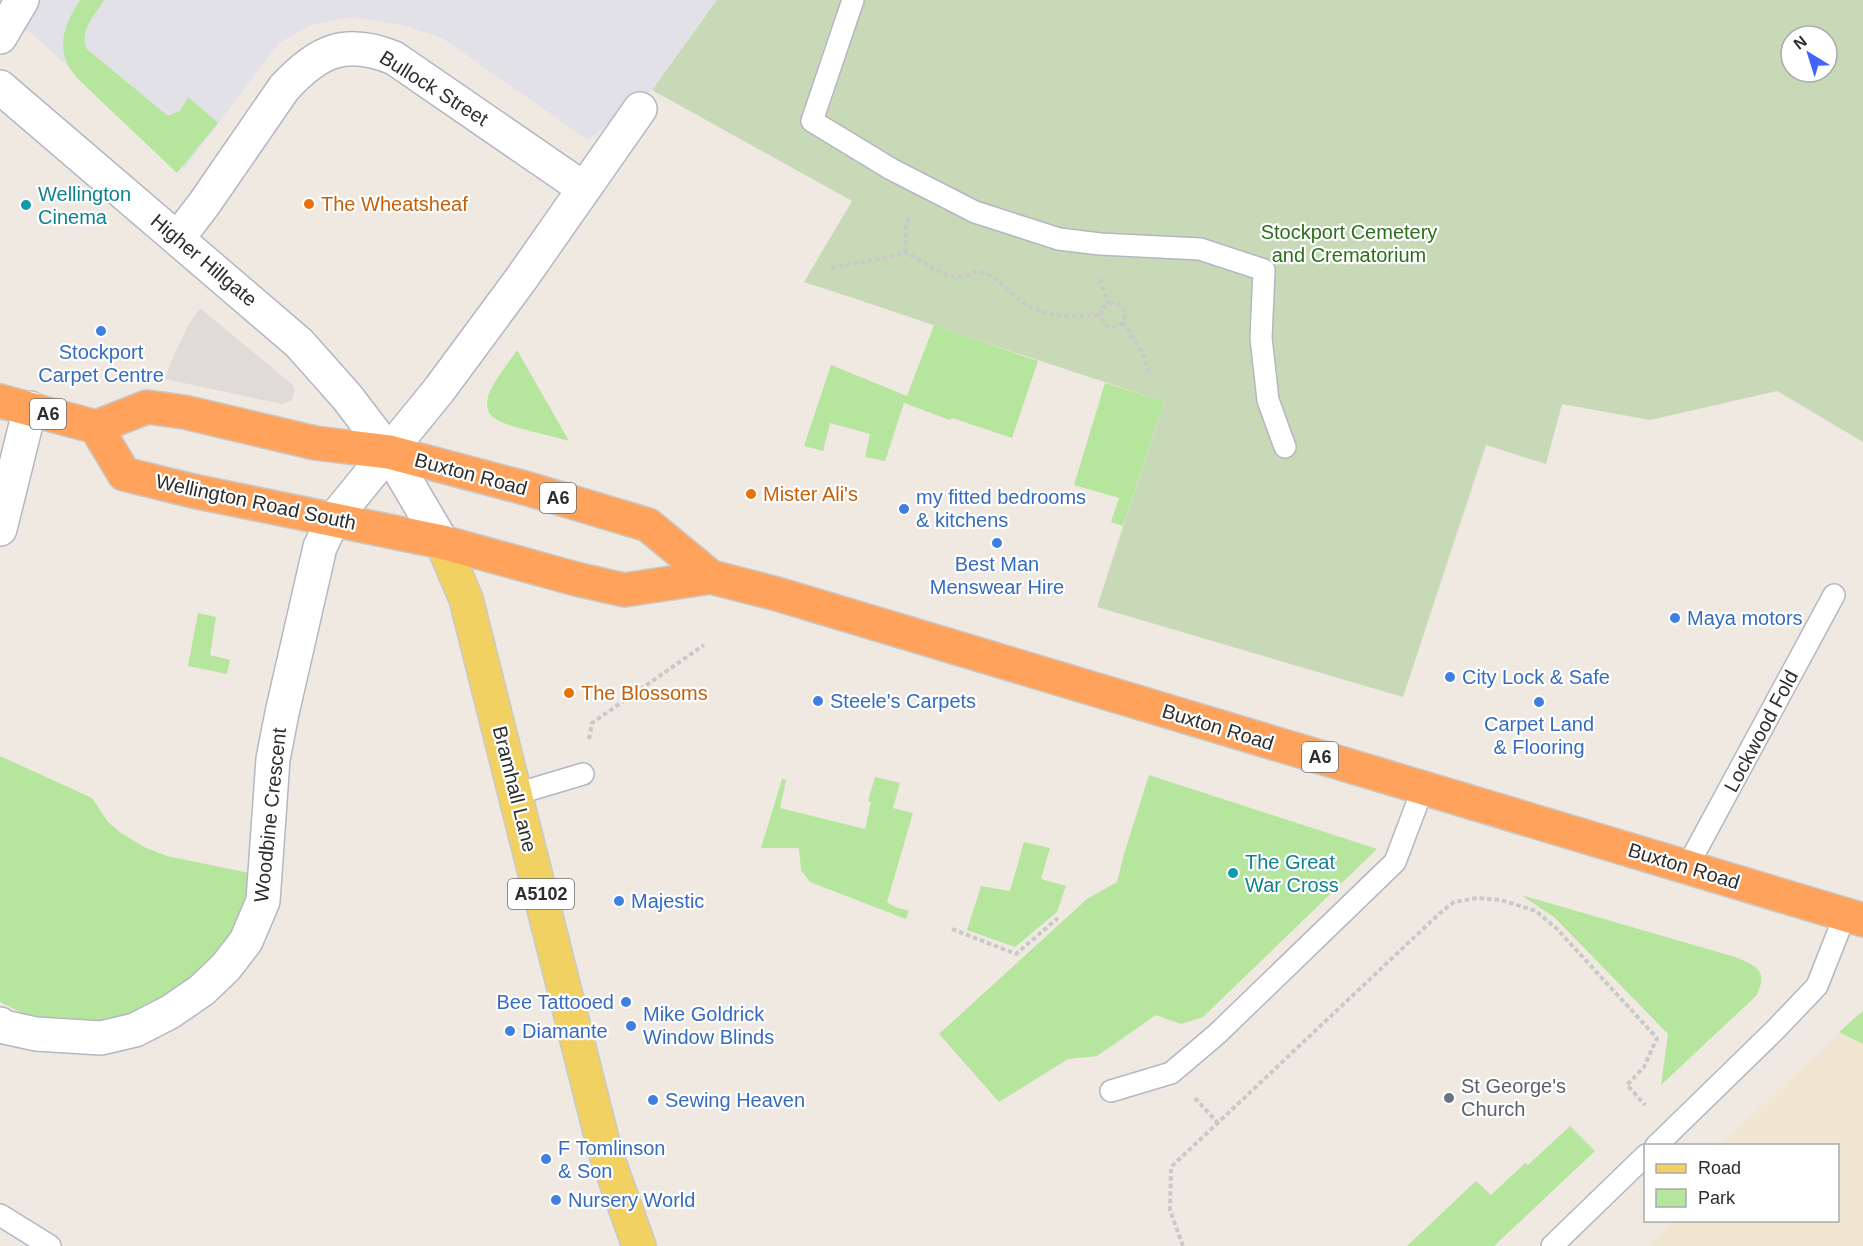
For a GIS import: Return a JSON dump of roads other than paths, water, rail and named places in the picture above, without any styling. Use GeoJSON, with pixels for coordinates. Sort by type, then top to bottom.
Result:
{"type":"FeatureCollection","features":[{"type":"Feature","properties":{"kind":"highway","name":"A6"},"geometry":{"type":"LineString","coordinates":[[15,404],[96,427],[147,407],[184,412],[315,443],[389,452]]}},
{"type":"Feature","properties":{"kind":"highway","name":"Wellington Road South"},"geometry":{"type":"LineString","coordinates":[[96,427],[124,474],[193,491],[442,542]]}},
{"type":"Feature","properties":{"kind":"highway","name":"Buxton Road"},"geometry":{"type":"LineString","coordinates":[[389,452],[525,488],[648,525],[711,577]]}},
{"type":"Feature","properties":{"kind":"highway","name":"Buxton Road"},"geometry":{"type":"LineString","coordinates":[[442,542],[624,590],[711,577],[777,594],[1854,918]]}},
{"type":"Feature","properties":{"kind":"main road","name":"Bramhall Lane"},"geometry":{"type":"LineString","coordinates":[[442,542],[466,599],[605,1151],[639,1246]]}},
{"type":"Feature","properties":{"kind":"street"},"geometry":{"type":"LineString","coordinates":[[0,37],[22,0]]}},
{"type":"Feature","properties":{"kind":"street","name":"Bullock Street"},"geometry":{"type":"LineString","coordinates":[[178,238],[284,88],[314,60],[328,53],[346,49],[369,49],[394,58],[584,188]]}},
{"type":"Feature","properties":{"kind":"street","name":"Higher Hillgate"},"geometry":{"type":"LineString","coordinates":[[0,87],[299,343],[347,397],[389,452],[442,542]]}},
{"type":"Feature","properties":{"kind":"street"},"geometry":{"type":"LineString","coordinates":[[389,452],[440,390],[640,109]]}},
{"type":"Feature","properties":{"kind":"street"},"geometry":{"type":"LineString","coordinates":[[0,529],[15,404]]}},
{"type":"Feature","properties":{"kind":"street","name":"Woodbine Crescent"},"geometry":{"type":"LineString","coordinates":[[0,1024],[4,1027],[36,1034],[101,1038],[135,1030],[170,1012],[202,990],[226,967],[246,941],[263,901],[273,759],[320,547],[333,520],[389,452]]}},
{"type":"Feature","properties":{"kind":"lane"},"geometry":{"type":"LineString","coordinates":[[853,0],[812,122],[891,169],[975,212],[1059,239],[1100,244],[1200,249],[1264,270],[1261,338],[1264,369],[1268,400],[1285,447]]}},
{"type":"Feature","properties":{"kind":"lane","name":"Lockwood Fold"},"geometry":{"type":"LineString","coordinates":[[1687,867],[1834,595]]}},
{"type":"Feature","properties":{"kind":"lane"},"geometry":{"type":"LineString","coordinates":[[516,794],[583,774]]}},
{"type":"Feature","properties":{"kind":"lane"},"geometry":{"type":"LineString","coordinates":[[1111,1091],[1171,1073],[1217,1034],[1387,870],[1395,862],[1424,789]]}},
{"type":"Feature","properties":{"kind":"lane"},"geometry":{"type":"LineString","coordinates":[[1658,1144],[1817,986],[1854,918]]}},
{"type":"Feature","properties":{"kind":"lane"},"geometry":{"type":"LineString","coordinates":[[1552,1246],[1644,1157]]}},
{"type":"Feature","properties":{"kind":"lane"},"geometry":{"type":"LineString","coordinates":[[0,1215],[50,1246]]}},
{"type":"Feature","properties":{"kind":"place","name":"The Wheatsheaf"},"geometry":{"type":"Point","coordinates":[309,204]}},
{"type":"Feature","properties":{"kind":"place","name":"Wellington Cinema"},"geometry":{"type":"Point","coordinates":[26,205]}},
{"type":"Feature","properties":{"kind":"place","name":"Stockport Carpet Centre"},"geometry":{"type":"Point","coordinates":[101,331]}},
{"type":"Feature","properties":{"kind":"place","name":"Mister Ali's"},"geometry":{"type":"Point","coordinates":[751,494]}},
{"type":"Feature","properties":{"kind":"place","name":"my fitted bedrooms & kitchens"},"geometry":{"type":"Point","coordinates":[904,509]}},
{"type":"Feature","properties":{"kind":"place","name":"Best Man Menswear Hire"},"geometry":{"type":"Point","coordinates":[997,543]}},
{"type":"Feature","properties":{"kind":"place","name":"Maya motors"},"geometry":{"type":"Point","coordinates":[1675,618]}},
{"type":"Feature","properties":{"kind":"place","name":"City Lock & Safe"},"geometry":{"type":"Point","coordinates":[1450,677]}},
{"type":"Feature","properties":{"kind":"place","name":"The Blossoms"},"geometry":{"type":"Point","coordinates":[569,693]}},
{"type":"Feature","properties":{"kind":"place","name":"Steele's Carpets"},"geometry":{"type":"Point","coordinates":[818,701]}},
{"type":"Feature","properties":{"kind":"place","name":"Carpet Land & Flooring"},"geometry":{"type":"Point","coordinates":[1539,702]}},
{"type":"Feature","properties":{"kind":"place","name":"The Great War Cross"},"geometry":{"type":"Point","coordinates":[1233,873]}},
{"type":"Feature","properties":{"kind":"place","name":"Majestic"},"geometry":{"type":"Point","coordinates":[619,901]}},
{"type":"Feature","properties":{"kind":"place","name":"Bee Tattooed"},"geometry":{"type":"Point","coordinates":[626,1002]}},
{"type":"Feature","properties":{"kind":"place","name":"Mike Goldrick Window Blinds"},"geometry":{"type":"Point","coordinates":[631,1026]}},
{"type":"Feature","properties":{"kind":"place","name":"Diamante"},"geometry":{"type":"Point","coordinates":[510,1031]}},
{"type":"Feature","properties":{"kind":"place","name":"St George's Church"},"geometry":{"type":"Point","coordinates":[1449,1098]}},
{"type":"Feature","properties":{"kind":"place","name":"Sewing Heaven"},"geometry":{"type":"Point","coordinates":[653,1100]}},
{"type":"Feature","properties":{"kind":"place","name":"F Tomlinson & Son"},"geometry":{"type":"Point","coordinates":[546,1159]}},
{"type":"Feature","properties":{"kind":"place","name":"Nursery World"},"geometry":{"type":"Point","coordinates":[556,1200]}},
{"type":"Feature","properties":{"kind":"park label","name":"Stockport Cemetery and Crematorium"},"geometry":{"type":"Point","coordinates":[1349,244]}}]}
